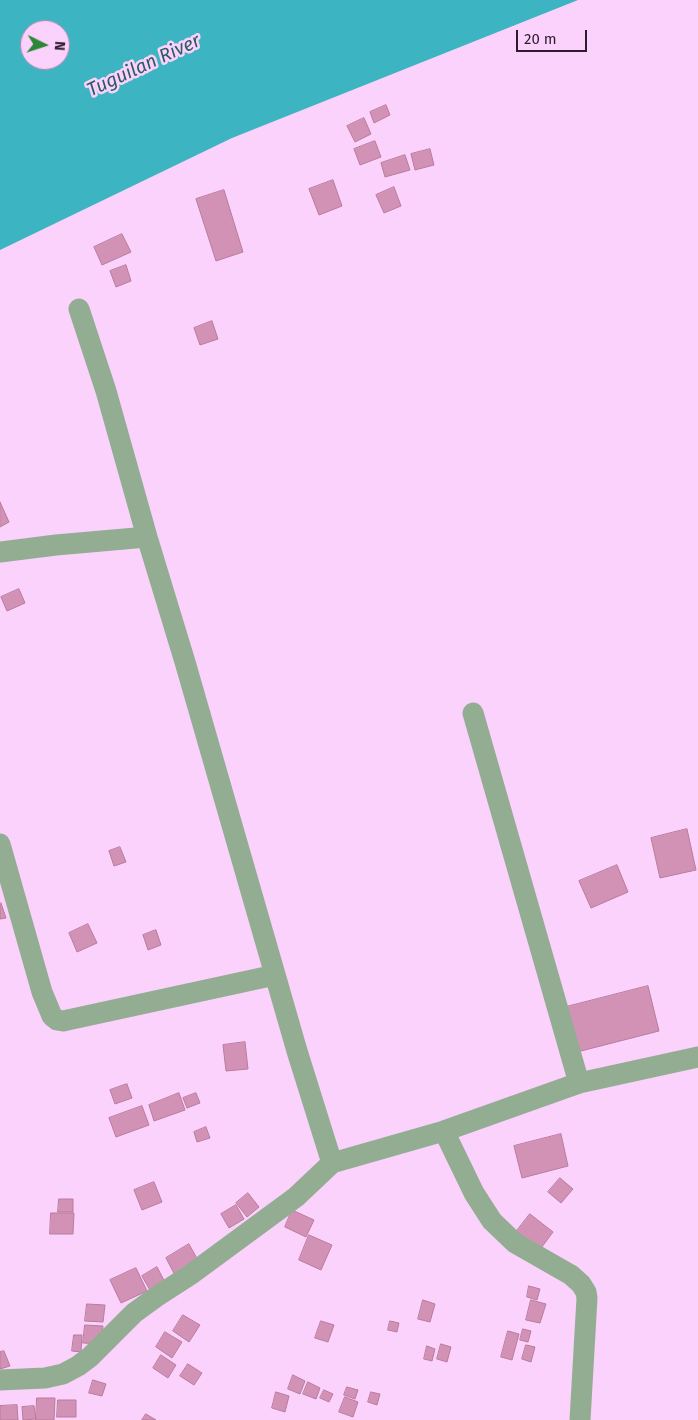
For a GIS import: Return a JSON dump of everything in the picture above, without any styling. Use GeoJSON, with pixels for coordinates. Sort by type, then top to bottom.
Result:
{"type":"FeatureCollection","features":[{"type":"Feature","properties":{"kind":"street"},"geometry":{"type":"LineString","coordinates":[[79,309],[106,391],[297,1051],[332,1163]]}},
{"type":"Feature","properties":{"kind":"street"},"geometry":{"type":"LineString","coordinates":[[0,552],[56,545],[147,538]]}},
{"type":"Feature","properties":{"kind":"street"},"geometry":{"type":"LineString","coordinates":[[473,713],[579,1083]]}},
{"type":"Feature","properties":{"kind":"street"},"geometry":{"type":"LineString","coordinates":[[0,844],[42,992],[52,1016],[57,1020],[63,1021],[275,975]]}},
{"type":"Feature","properties":{"kind":"street"},"geometry":{"type":"LineString","coordinates":[[0,1380],[45,1378],[62,1374],[78,1366],[90,1357],[134,1313],[156,1296],[190,1275],[296,1197],[332,1163],[444,1131],[579,1083],[698,1057]]}},
{"type":"Feature","properties":{"kind":"street"},"geometry":{"type":"LineString","coordinates":[[444,1131],[474,1193],[492,1221],[515,1243],[571,1275],[581,1284],[586,1292],[580,1420]]}},
{"type":"Feature","properties":{"kind":"water","name":"Tuguilan River"},"geometry":{"type":"Polygon","coordinates":[[[0,0],[578,0],[232,138],[0,250],[0,0]]]}},
{"type":"Feature","properties":{"kind":"building"},"geometry":{"type":"Polygon","coordinates":[[[386,105],[390,115],[374,123],[370,112],[386,105]]]}},
{"type":"Feature","properties":{"kind":"building"},"geometry":{"type":"Polygon","coordinates":[[[364,118],[371,134],[355,142],[347,126],[364,118]]]}},
{"type":"Feature","properties":{"kind":"building"},"geometry":{"type":"Polygon","coordinates":[[[375,141],[381,157],[360,165],[354,149],[375,141]]]}},
{"type":"Feature","properties":{"kind":"building"},"geometry":{"type":"Polygon","coordinates":[[[430,149],[434,165],[415,170],[411,154],[430,149]]]}},
{"type":"Feature","properties":{"kind":"building"},"geometry":{"type":"Polygon","coordinates":[[[405,155],[410,170],[385,177],[381,163],[405,155]]]}},
{"type":"Feature","properties":{"kind":"building"},"geometry":{"type":"Polygon","coordinates":[[[333,180],[342,206],[319,215],[309,189],[333,180]]]}},
{"type":"Feature","properties":{"kind":"building"},"geometry":{"type":"Polygon","coordinates":[[[394,187],[401,206],[384,213],[376,195],[394,187]]]}},
{"type":"Feature","properties":{"kind":"building"},"geometry":{"type":"Polygon","coordinates":[[[224,190],[243,252],[216,261],[196,199],[224,190]]]}},
{"type":"Feature","properties":{"kind":"building"},"geometry":{"type":"Polygon","coordinates":[[[122,234],[131,252],[102,265],[94,247],[122,234]]]}},
{"type":"Feature","properties":{"kind":"building"},"geometry":{"type":"Polygon","coordinates":[[[126,265],[131,281],[116,287],[110,271],[126,265]]]}},
{"type":"Feature","properties":{"kind":"building"},"geometry":{"type":"Polygon","coordinates":[[[212,321],[218,339],[200,345],[194,328],[212,321]]]}},
{"type":"Feature","properties":{"kind":"building"},"geometry":{"type":"Polygon","coordinates":[[[0,502],[9,522],[0,527],[0,502]]]}},
{"type":"Feature","properties":{"kind":"building"},"geometry":{"type":"Polygon","coordinates":[[[19,589],[25,603],[7,611],[1,597],[19,589]]]}},
{"type":"Feature","properties":{"kind":"building"},"geometry":{"type":"Polygon","coordinates":[[[687,829],[696,870],[660,878],[651,838],[687,829]]]}},
{"type":"Feature","properties":{"kind":"building"},"geometry":{"type":"Polygon","coordinates":[[[120,847],[126,862],[114,866],[109,851],[120,847]]]}},
{"type":"Feature","properties":{"kind":"building"},"geometry":{"type":"Polygon","coordinates":[[[617,865],[628,892],[591,908],[579,881],[617,865]]]}},
{"type":"Feature","properties":{"kind":"building"},"geometry":{"type":"Polygon","coordinates":[[[0,904],[6,918],[0,919],[0,904]]]}},
{"type":"Feature","properties":{"kind":"building"},"geometry":{"type":"Polygon","coordinates":[[[88,924],[97,943],[77,952],[69,933],[88,924]]]}},
{"type":"Feature","properties":{"kind":"building"},"geometry":{"type":"Polygon","coordinates":[[[156,930],[161,945],[148,950],[143,935],[156,930]]]}},
{"type":"Feature","properties":{"kind":"building"},"geometry":{"type":"Polygon","coordinates":[[[648,986],[659,1031],[577,1052],[566,1007],[648,986]]]}},
{"type":"Feature","properties":{"kind":"building"},"geometry":{"type":"Polygon","coordinates":[[[245,1042],[248,1069],[226,1071],[223,1045],[245,1042]]]}},
{"type":"Feature","properties":{"kind":"building"},"geometry":{"type":"Polygon","coordinates":[[[127,1084],[132,1098],[115,1104],[110,1090],[127,1084]]]}},
{"type":"Feature","properties":{"kind":"building"},"geometry":{"type":"Polygon","coordinates":[[[179,1093],[185,1110],[154,1121],[149,1105],[179,1093]]]}},
{"type":"Feature","properties":{"kind":"building"},"geometry":{"type":"Polygon","coordinates":[[[196,1093],[200,1103],[187,1108],[183,1098],[196,1093]]]}},
{"type":"Feature","properties":{"kind":"building"},"geometry":{"type":"Polygon","coordinates":[[[142,1106],[149,1125],[116,1137],[109,1118],[142,1106]]]}},
{"type":"Feature","properties":{"kind":"building"},"geometry":{"type":"Polygon","coordinates":[[[206,1127],[210,1138],[197,1142],[194,1132],[206,1127]]]}},
{"type":"Feature","properties":{"kind":"building"},"geometry":{"type":"Polygon","coordinates":[[[561,1134],[568,1166],[522,1178],[514,1146],[561,1134]]]}},
{"type":"Feature","properties":{"kind":"building"},"geometry":{"type":"Polygon","coordinates":[[[560,1178],[573,1189],[561,1203],[548,1192],[560,1178]]]}},
{"type":"Feature","properties":{"kind":"building"},"geometry":{"type":"Polygon","coordinates":[[[154,1182],[162,1202],[142,1210],[134,1190],[154,1182]]]}},
{"type":"Feature","properties":{"kind":"building"},"geometry":{"type":"Polygon","coordinates":[[[248,1193],[259,1207],[247,1217],[236,1203],[248,1193]]]}},
{"type":"Feature","properties":{"kind":"building"},"geometry":{"type":"Polygon","coordinates":[[[59,1199],[73,1199],[73,1212],[58,1212],[59,1199]]]}},
{"type":"Feature","properties":{"kind":"building"},"geometry":{"type":"Polygon","coordinates":[[[236,1205],[244,1219],[229,1228],[221,1214],[236,1205]]]}},
{"type":"Feature","properties":{"kind":"building"},"geometry":{"type":"Polygon","coordinates":[[[292,1210],[314,1220],[306,1237],[285,1227],[292,1210]]]}},
{"type":"Feature","properties":{"kind":"building"},"geometry":{"type":"Polygon","coordinates":[[[51,1213],[74,1213],[73,1234],[50,1234],[51,1213]]]}},
{"type":"Feature","properties":{"kind":"building"},"geometry":{"type":"Polygon","coordinates":[[[530,1214],[553,1232],[536,1255],[512,1237],[530,1214]]]}},
{"type":"Feature","properties":{"kind":"building"},"geometry":{"type":"Polygon","coordinates":[[[309,1235],[332,1245],[321,1270],[299,1260],[309,1235]]]}},
{"type":"Feature","properties":{"kind":"building"},"geometry":{"type":"Polygon","coordinates":[[[189,1244],[200,1264],[176,1277],[166,1258],[189,1244]]]}},
{"type":"Feature","properties":{"kind":"building"},"geometry":{"type":"Polygon","coordinates":[[[157,1267],[166,1284],[151,1292],[142,1276],[157,1267]]]}},
{"type":"Feature","properties":{"kind":"building"},"geometry":{"type":"Polygon","coordinates":[[[136,1268],[147,1291],[121,1303],[110,1280],[136,1268]]]}},
{"type":"Feature","properties":{"kind":"building"},"geometry":{"type":"Polygon","coordinates":[[[529,1286],[540,1289],[537,1300],[527,1297],[529,1286]]]}},
{"type":"Feature","properties":{"kind":"building"},"geometry":{"type":"Polygon","coordinates":[[[423,1300],[435,1304],[430,1322],[418,1319],[423,1300]]]}},
{"type":"Feature","properties":{"kind":"building"},"geometry":{"type":"Polygon","coordinates":[[[531,1300],[546,1304],[540,1323],[526,1320],[531,1300]]]}},
{"type":"Feature","properties":{"kind":"building"},"geometry":{"type":"Polygon","coordinates":[[[87,1304],[105,1305],[103,1322],[85,1321],[87,1304]]]}},
{"type":"Feature","properties":{"kind":"building"},"geometry":{"type":"Polygon","coordinates":[[[183,1315],[200,1325],[189,1342],[173,1331],[183,1315]]]}},
{"type":"Feature","properties":{"kind":"building"},"geometry":{"type":"Polygon","coordinates":[[[321,1321],[334,1325],[328,1342],[315,1338],[321,1321]]]}},
{"type":"Feature","properties":{"kind":"building"},"geometry":{"type":"Polygon","coordinates":[[[390,1321],[399,1323],[397,1332],[388,1330],[390,1321]]]}},
{"type":"Feature","properties":{"kind":"building"},"geometry":{"type":"Polygon","coordinates":[[[85,1325],[103,1326],[101,1344],[83,1343],[85,1325]]]}},
{"type":"Feature","properties":{"kind":"building"},"geometry":{"type":"Polygon","coordinates":[[[523,1329],[531,1331],[528,1342],[520,1340],[523,1329]]]}},
{"type":"Feature","properties":{"kind":"building"},"geometry":{"type":"Polygon","coordinates":[[[508,1331],[519,1334],[512,1360],[501,1357],[508,1331]]]}},
{"type":"Feature","properties":{"kind":"building"},"geometry":{"type":"Polygon","coordinates":[[[165,1332],[182,1342],[172,1358],[156,1347],[165,1332]]]}},
{"type":"Feature","properties":{"kind":"building"},"geometry":{"type":"Polygon","coordinates":[[[74,1335],[82,1335],[81,1352],[72,1351],[74,1335]]]}},
{"type":"Feature","properties":{"kind":"building"},"geometry":{"type":"Polygon","coordinates":[[[441,1344],[451,1347],[447,1362],[437,1359],[441,1344]]]}},
{"type":"Feature","properties":{"kind":"building"},"geometry":{"type":"Polygon","coordinates":[[[526,1345],[535,1347],[531,1362],[522,1359],[526,1345]]]}},
{"type":"Feature","properties":{"kind":"building"},"geometry":{"type":"Polygon","coordinates":[[[427,1346],[435,1349],[432,1361],[424,1359],[427,1346]]]}},
{"type":"Feature","properties":{"kind":"building"},"geometry":{"type":"Polygon","coordinates":[[[4,1351],[10,1366],[0,1369],[0,1352],[4,1351]]]}},
{"type":"Feature","properties":{"kind":"building"},"geometry":{"type":"Polygon","coordinates":[[[161,1355],[176,1365],[168,1378],[153,1368],[161,1355]]]}},
{"type":"Feature","properties":{"kind":"building"},"geometry":{"type":"Polygon","coordinates":[[[188,1364],[202,1373],[194,1385],[180,1376],[188,1364]]]}},
{"type":"Feature","properties":{"kind":"building"},"geometry":{"type":"Polygon","coordinates":[[[293,1375],[305,1381],[300,1394],[288,1389],[293,1375]]]}},
{"type":"Feature","properties":{"kind":"building"},"geometry":{"type":"Polygon","coordinates":[[[93,1380],[106,1384],[102,1396],[89,1393],[93,1380]]]}},
{"type":"Feature","properties":{"kind":"building"},"geometry":{"type":"Polygon","coordinates":[[[308,1382],[320,1388],[316,1399],[303,1394],[308,1382]]]}},
{"type":"Feature","properties":{"kind":"building"},"geometry":{"type":"Polygon","coordinates":[[[347,1387],[358,1390],[355,1399],[344,1395],[347,1387]]]}},
{"type":"Feature","properties":{"kind":"building"},"geometry":{"type":"Polygon","coordinates":[[[324,1390],[333,1394],[329,1402],[320,1398],[324,1390]]]}},
{"type":"Feature","properties":{"kind":"building"},"geometry":{"type":"Polygon","coordinates":[[[276,1392],[289,1396],[285,1412],[272,1408],[276,1392]]]}},
{"type":"Feature","properties":{"kind":"building"},"geometry":{"type":"Polygon","coordinates":[[[371,1392],[380,1394],[377,1405],[368,1402],[371,1392]]]}},
{"type":"Feature","properties":{"kind":"building"},"geometry":{"type":"Polygon","coordinates":[[[345,1397],[358,1402],[353,1417],[339,1412],[345,1397]]]}},
{"type":"Feature","properties":{"kind":"building"},"geometry":{"type":"Polygon","coordinates":[[[37,1398],[55,1398],[54,1420],[36,1420],[37,1398]]]}},
{"type":"Feature","properties":{"kind":"building"},"geometry":{"type":"Polygon","coordinates":[[[58,1400],[76,1400],[76,1417],[57,1417],[58,1400]]]}},
{"type":"Feature","properties":{"kind":"building"},"geometry":{"type":"Polygon","coordinates":[[[17,1405],[18,1420],[0,1420],[0,1406],[17,1405]]]}},
{"type":"Feature","properties":{"kind":"building"},"geometry":{"type":"Polygon","coordinates":[[[34,1406],[36,1419],[23,1420],[22,1407],[34,1406]]]}},
{"type":"Feature","properties":{"kind":"building"},"geometry":{"type":"Polygon","coordinates":[[[146,1414],[156,1420],[142,1420],[146,1414]]]}}]}
